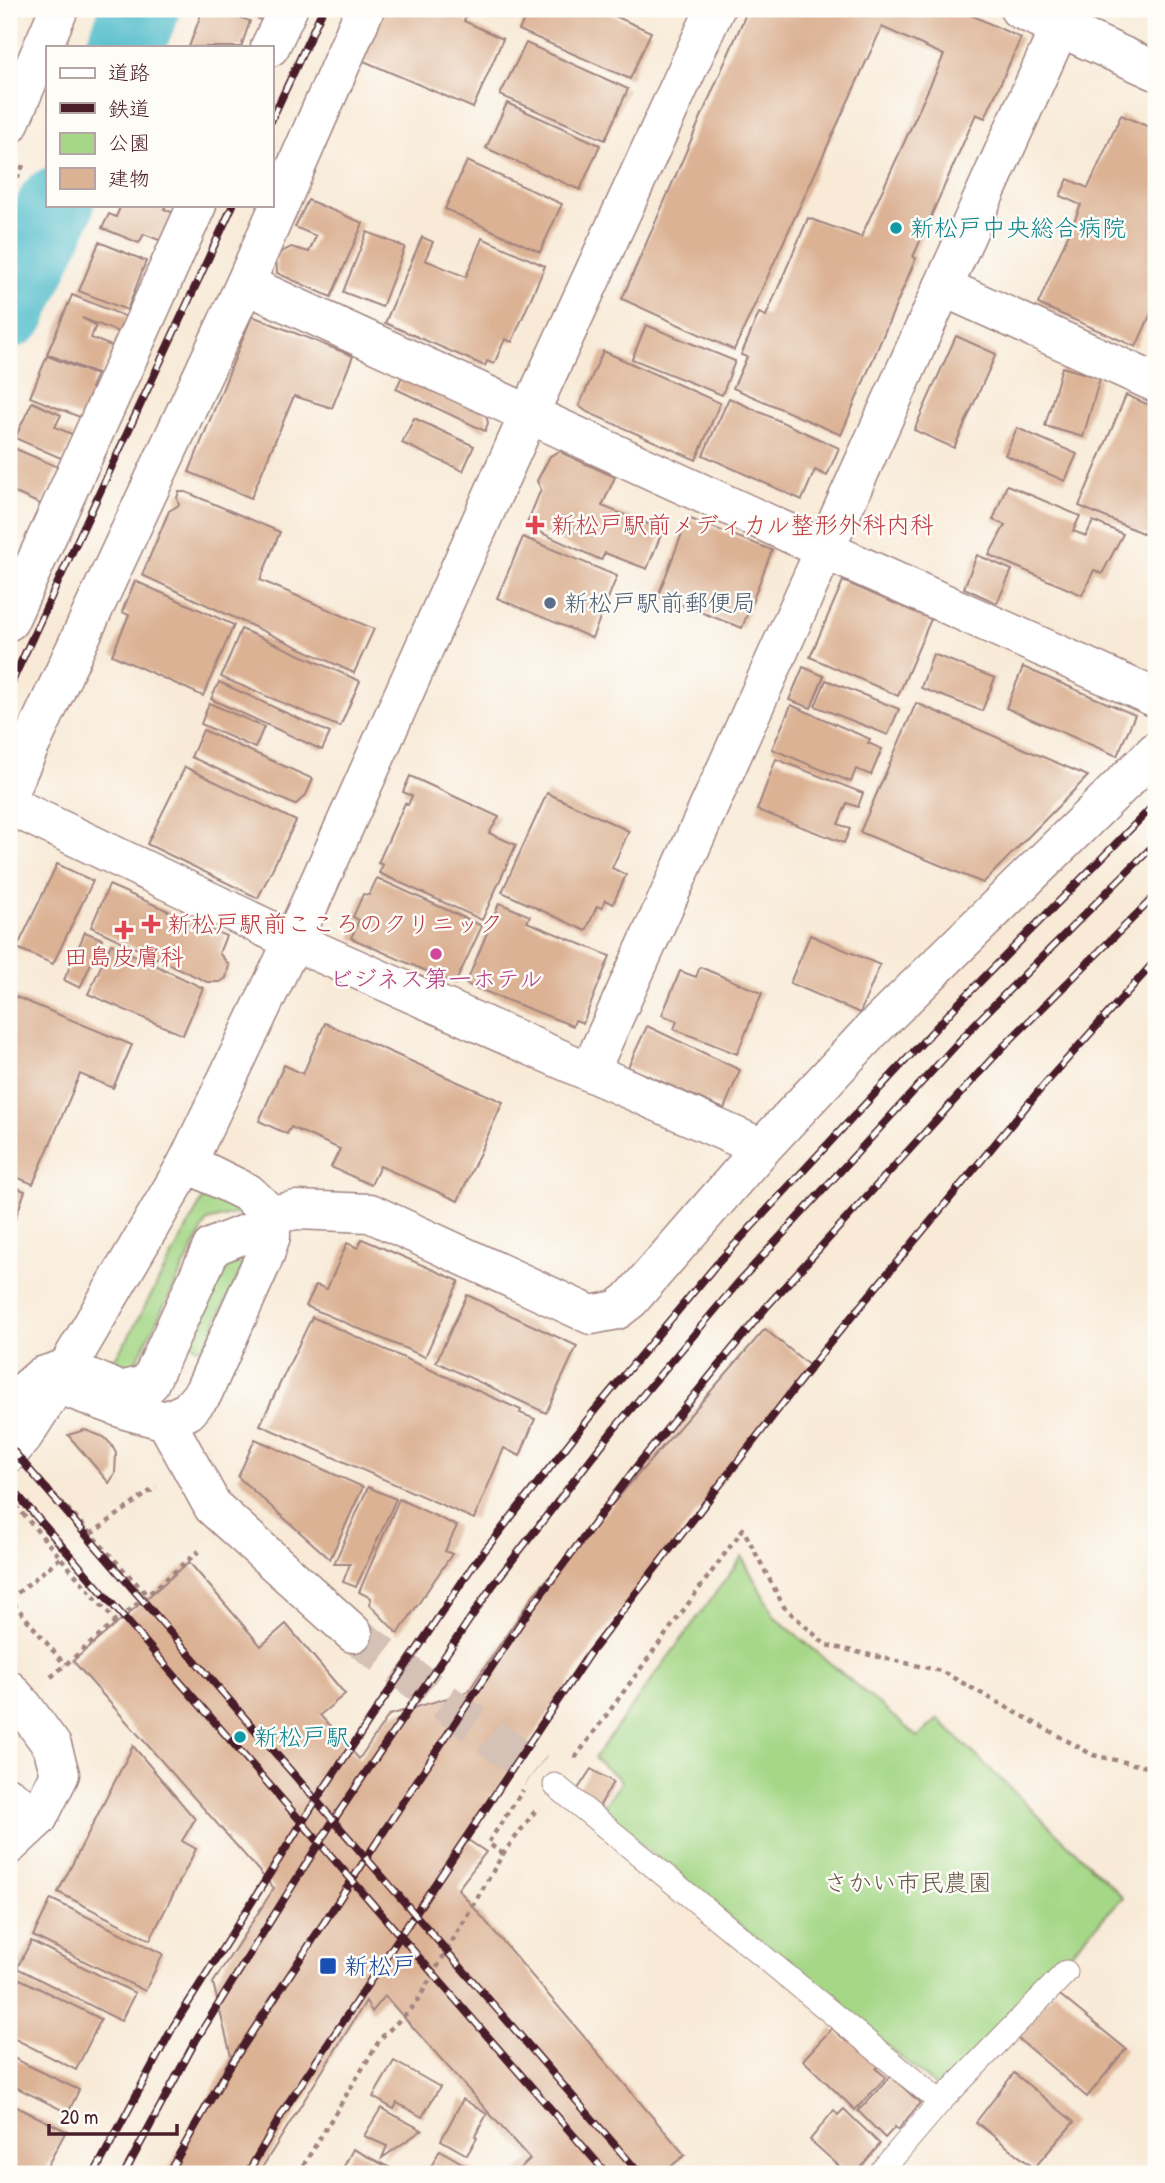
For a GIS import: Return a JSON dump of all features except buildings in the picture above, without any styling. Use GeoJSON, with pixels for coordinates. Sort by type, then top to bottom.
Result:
{"type":"FeatureCollection","features":[{"type":"Feature","properties":{"kind":"street"},"geometry":{"type":"LineString","coordinates":[[9,125],[59,9]]}},
{"type":"Feature","properties":{"kind":"street"},"geometry":{"type":"LineString","coordinates":[[270,46],[288,9]]}},
{"type":"Feature","properties":{"kind":"street"},"geometry":{"type":"LineString","coordinates":[[9,792],[245,284],[365,9]]}},
{"type":"Feature","properties":{"kind":"street"},"geometry":{"type":"LineString","coordinates":[[23,1465],[24,1435],[62,1376],[187,1163],[293,941],[529,414],[715,9]]}},
{"type":"Feature","properties":{"kind":"street"},"geometry":{"type":"LineString","coordinates":[[1019,9],[1063,18],[1156,71]]}},
{"type":"Feature","properties":{"kind":"street"},"geometry":{"type":"LineString","coordinates":[[590,1071],[1063,18]]}},
{"type":"Feature","properties":{"kind":"street"},"geometry":{"type":"LineString","coordinates":[[9,621],[197,206]]}},
{"type":"Feature","properties":{"kind":"street"},"geometry":{"type":"LineString","coordinates":[[245,284],[825,550],[1156,698]]}},
{"type":"Feature","properties":{"kind":"street"},"geometry":{"type":"LineString","coordinates":[[943,287],[1156,383]]}},
{"type":"Feature","properties":{"kind":"street"},"geometry":{"type":"LineString","coordinates":[[271,1215],[296,1210],[370,1213],[591,1315],[617,1310],[631,1300],[762,1148],[870,1032],[1156,751]]}},
{"type":"Feature","properties":{"kind":"street"},"geometry":{"type":"LineString","coordinates":[[9,805],[293,941],[762,1148]]}},
{"type":"Feature","properties":{"kind":"street"},"geometry":{"type":"LineString","coordinates":[[62,1376],[129,1411],[166,1421],[188,1411],[203,1393],[266,1252],[271,1236],[271,1215],[248,1193],[187,1163]]}},
{"type":"Feature","properties":{"kind":"street"},"geometry":{"type":"LineString","coordinates":[[9,1405],[42,1376],[62,1376],[120,1391],[149,1384],[212,1247],[244,1234],[259,1235],[266,1252]]}},
{"type":"Feature","properties":{"kind":"street"},"geometry":{"type":"LineString","coordinates":[[166,1421],[213,1507],[353,1633]]}},
{"type":"Feature","properties":{"kind":"street"},"geometry":{"type":"LineString","coordinates":[[9,1845],[23,1808],[60,1774],[52,1746],[23,1706],[26,1686]]}},
{"type":"Feature","properties":{"kind":"lane"},"geometry":{"type":"LineString","coordinates":[[555,1785],[940,2102]]}},
{"type":"Feature","properties":{"kind":"lane"},"geometry":{"type":"LineString","coordinates":[[879,2174],[940,2102],[1066,1972]]}},
{"type":"Feature","properties":{"kind":"path"},"geometry":{"type":"LineString","coordinates":[[23,1465],[148,1597]]}},
{"type":"Feature","properties":{"kind":"path"},"geometry":{"type":"LineString","coordinates":[[91,1534],[154,1487]]}},
{"type":"Feature","properties":{"kind":"path"},"geometry":{"type":"LineString","coordinates":[[9,1498],[117,1624]]}},
{"type":"Feature","properties":{"kind":"path"},"geometry":{"type":"LineString","coordinates":[[26,1686],[65,1665],[204,1546]]}},
{"type":"Feature","properties":{"kind":"path"},"geometry":{"type":"LineString","coordinates":[[60,1558],[10,1599],[65,1665]]}},
{"type":"Feature","properties":{"kind":"path"},"geometry":{"type":"LineString","coordinates":[[941,1671],[1093,1755],[1156,1769]]}},
{"type":"Feature","properties":{"kind":"path"},"geometry":{"type":"LineString","coordinates":[[503,1854],[488,1843],[529,1782]]}},
{"type":"Feature","properties":{"kind":"green space"},"geometry":{"type":"Polygon","coordinates":[[[207,1191],[256,1219],[235,1214],[207,1221],[127,1380],[107,1370],[128,1338],[207,1191]]]}},
{"type":"Feature","properties":{"kind":"green space"},"geometry":{"type":"Polygon","coordinates":[[[233,1250],[242,1251],[247,1257],[204,1347],[197,1348],[187,1339],[217,1273],[233,1250]]]}},
{"type":"Feature","properties":{"kind":"green space","name":"さかい市民農園"},"geometry":{"type":"Polygon","coordinates":[[[742,1557],[775,1617],[918,1737],[938,1719],[1123,1897],[941,2090],[600,1811],[622,1781],[594,1758],[742,1557]]]}},
{"type":"Feature","properties":{"kind":"waterway"},"geometry":{"type":"LineString","coordinates":[[125,46],[141,9]]}},
{"type":"Feature","properties":{"kind":"waterway"},"geometry":{"type":"LineString","coordinates":[[9,310],[56,206]]}},
{"type":"Feature","properties":{"kind":"tunnel"},"geometry":{"type":"LineString","coordinates":[[353,1633],[536,1771]]}},
{"type":"Feature","properties":{"kind":"railway"},"geometry":{"type":"LineString","coordinates":[[273,117],[323,9]]}},
{"type":"Feature","properties":{"kind":"railway"},"geometry":{"type":"LineString","coordinates":[[9,688],[233,206]]}},
{"type":"Feature","properties":{"kind":"railway"},"geometry":{"type":"LineString","coordinates":[[94,2174],[173,2027],[315,1802],[472,1567],[595,1410],[716,1265],[956,1006],[1156,803]]}},
{"type":"Feature","properties":{"kind":"railway"},"geometry":{"type":"LineString","coordinates":[[124,2174],[196,2040],[331,1824],[493,1585],[614,1429],[737,1284],[976,1023],[1156,843]]}},
{"type":"Feature","properties":{"kind":"railway"},"geometry":{"type":"LineString","coordinates":[[168,2174],[228,2069],[529,1610],[640,1462],[768,1305],[1000,1050],[1156,895]]}},
{"type":"Feature","properties":{"kind":"railway"},"geometry":{"type":"LineString","coordinates":[[247,2174],[289,2102],[589,1654],[824,1350],[1043,1086],[1156,960]]}},
{"type":"Feature","properties":{"kind":"railway"},"geometry":{"type":"LineString","coordinates":[[9,1446],[640,2174]]}},
{"type":"Feature","properties":{"kind":"railway"},"geometry":{"type":"LineString","coordinates":[[9,1485],[607,2174]]}},
{"type":"Feature","properties":{"kind":"place","name":"新松戸中央総合病院"},"geometry":{"type":"Point","coordinates":[896,228]}},
{"type":"Feature","properties":{"kind":"place","name":"新松戸駅前メディカル整形外科内科"},"geometry":{"type":"Point","coordinates":[535,525]}},
{"type":"Feature","properties":{"kind":"place","name":"新松戸駅前郵便局"},"geometry":{"type":"Point","coordinates":[550,603]}},
{"type":"Feature","properties":{"kind":"place","name":"新松戸駅前こころのクリニック"},"geometry":{"type":"Point","coordinates":[151,924]}},
{"type":"Feature","properties":{"kind":"place","name":"田島皮膚科"},"geometry":{"type":"Point","coordinates":[124,930]}},
{"type":"Feature","properties":{"kind":"place","name":"ビジネス第一ホテル"},"geometry":{"type":"Point","coordinates":[436,954]}},
{"type":"Feature","properties":{"kind":"place","name":"新松戸駅"},"geometry":{"type":"Point","coordinates":[240,1737]}},
{"type":"Feature","properties":{"kind":"place","name":"新松戸"},"geometry":{"type":"Point","coordinates":[328,1966]}}]}
